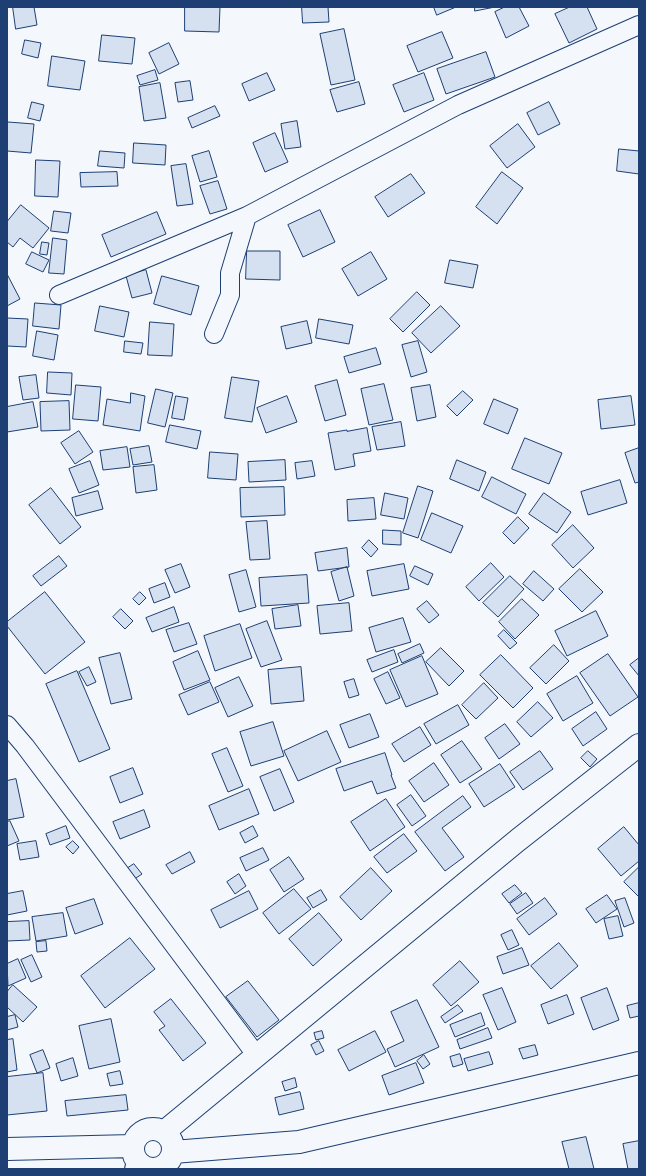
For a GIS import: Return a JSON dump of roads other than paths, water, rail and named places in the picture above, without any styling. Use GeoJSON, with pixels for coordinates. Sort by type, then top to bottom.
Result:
{"type":"FeatureCollection","features":[{"type":"Feature","properties":{"kind":"main road"},"geometry":{"type":"LineString","coordinates":[[164,1132],[518,840],[639,745]]}},
{"type":"Feature","properties":{"kind":"main road"},"geometry":{"type":"LineString","coordinates":[[173,1152],[299,1142],[639,1063]]}},
{"type":"Feature","properties":{"kind":"main road"},"geometry":{"type":"LineString","coordinates":[[7,1150],[137,1160],[150,1169],[160,1168],[169,1162],[173,1152],[171,1141],[164,1132],[157,1129],[141,1133],[136,1138],[137,1160]]}},
{"type":"Feature","properties":{"kind":"street"},"geometry":{"type":"LineString","coordinates":[[59,295],[247,216],[458,105],[639,25]]}},
{"type":"Feature","properties":{"kind":"street"},"geometry":{"type":"LineString","coordinates":[[214,334],[230,295],[230,273],[247,216]]}},
{"type":"Feature","properties":{"kind":"street"},"geometry":{"type":"LineString","coordinates":[[7,725],[257,1056]]}}]}
